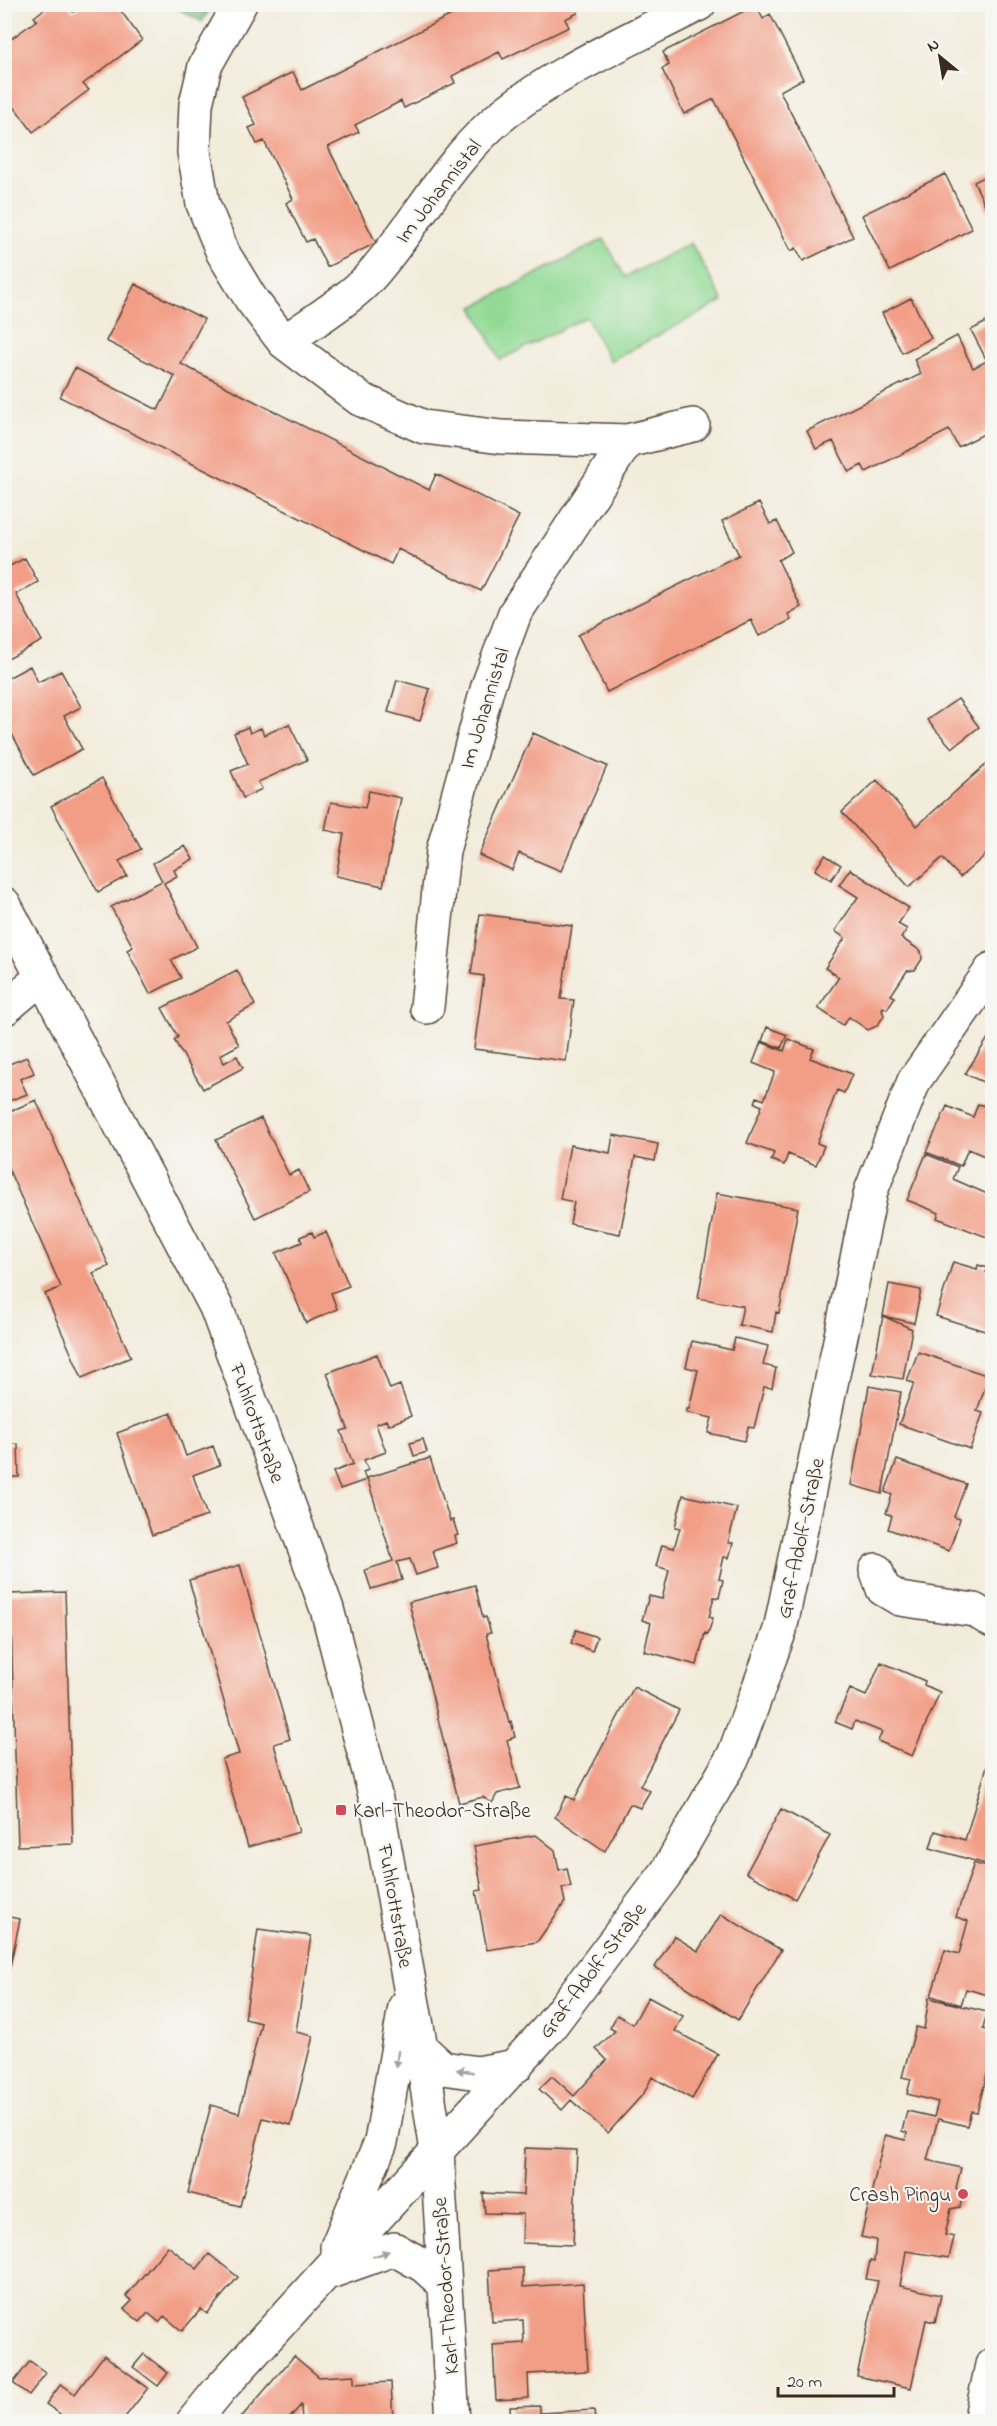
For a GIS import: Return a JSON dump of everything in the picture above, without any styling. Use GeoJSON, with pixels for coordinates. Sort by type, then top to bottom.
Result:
{"type":"FeatureCollection","features":[{"type":"Feature","properties":{"kind":"street"},"geometry":{"type":"LineString","coordinates":[[240,4],[205,66],[196,104],[194,152],[203,204],[223,253],[251,299],[284,342],[360,399],[424,427],[501,437],[627,441],[693,425]]}},
{"type":"Feature","properties":{"kind":"street","name":"Im Johannistal"},"geometry":{"type":"LineString","coordinates":[[284,342],[367,282],[407,232],[449,171],[491,125],[538,90],[699,4]]}},
{"type":"Feature","properties":{"kind":"street","name":"Im Johannistal"},"geometry":{"type":"LineString","coordinates":[[427,1007],[443,851],[488,686],[515,613],[627,441]]}},
{"type":"Feature","properties":{"kind":"street","name":"Fuhlrottstraße"},"geometry":{"type":"LineString","coordinates":[[4,903],[216,1307],[327,1609],[376,1799],[421,2048],[437,2151]]}},
{"type":"Feature","properties":{"kind":"street","name":"Graf-Adolf-Straße"},"geometry":{"type":"LineString","coordinates":[[193,2421],[548,2029],[667,1872],[734,1755],[780,1630],[872,1191],[915,1080],[993,969]]}},
{"type":"Feature","properties":{"kind":"street"},"geometry":{"type":"LineString","coordinates":[[4,1010],[43,976]]}},
{"type":"Feature","properties":{"kind":"street"},"geometry":{"type":"LineString","coordinates":[[876,1570],[883,1589],[900,1599],[974,1610],[993,1621]]}},
{"type":"Feature","properties":{"kind":"street","name":"Fuhlrottstraße"},"geometry":{"type":"LineString","coordinates":[[326,2273],[381,2142],[394,2083],[409,1980]]}},
{"type":"Feature","properties":{"kind":"street"},"geometry":{"type":"LineString","coordinates":[[421,2048],[443,2068],[478,2073],[516,2066]]}},
{"type":"Feature","properties":{"kind":"street","name":"Karl-Theodor-Straße"},"geometry":{"type":"LineString","coordinates":[[437,2151],[443,2283],[453,2421]]}},
{"type":"Feature","properties":{"kind":"street","name":"Graf-Adolf-Straße"},"geometry":{"type":"LineString","coordinates":[[326,2273],[394,2250],[424,2266],[443,2283]]}},
{"type":"Feature","properties":{"kind":"street"},"geometry":{"type":"LineString","coordinates":[[980,2421],[993,2365]]}},
{"type":"Feature","properties":{"kind":"green space"},"geometry":{"type":"Polygon","coordinates":[[[171,5],[212,5],[202,22],[171,5]]]}},
{"type":"Feature","properties":{"kind":"green space"},"geometry":{"type":"Polygon","coordinates":[[[604,239],[625,277],[691,243],[723,301],[610,361],[586,317],[500,360],[473,307],[604,239]]]}},
{"type":"Feature","properties":{"kind":"building"},"geometry":{"type":"Polygon","coordinates":[[[51,4],[68,4],[73,12],[83,4],[116,4],[142,40],[83,84],[89,90],[33,132],[4,93],[4,44],[37,20],[34,17],[51,4]]]}},
{"type":"Feature","properties":{"kind":"building"},"geometry":{"type":"Polygon","coordinates":[[[473,4],[574,4],[578,13],[565,19],[569,27],[503,59],[499,52],[452,76],[455,83],[404,108],[401,101],[355,125],[359,132],[328,147],[376,243],[327,267],[313,239],[306,242],[286,203],[293,199],[264,141],[257,144],[249,128],[256,125],[242,97],[293,72],[302,90],[473,4]]]}},
{"type":"Feature","properties":{"kind":"building"},"geometry":{"type":"Polygon","coordinates":[[[756,5],[763,19],[770,14],[803,79],[780,91],[853,237],[803,261],[796,248],[791,251],[714,99],[684,114],[662,69],[669,65],[663,52],[756,5]]]}},
{"type":"Feature","properties":{"kind":"building"},"geometry":{"type":"Polygon","coordinates":[[[992,173],[992,220],[974,182],[992,173]]]}},
{"type":"Feature","properties":{"kind":"building"},"geometry":{"type":"Polygon","coordinates":[[[945,174],[972,229],[890,271],[862,215],[945,174]]]}},
{"type":"Feature","properties":{"kind":"building"},"geometry":{"type":"Polygon","coordinates":[[[135,284],[204,319],[181,364],[429,490],[436,474],[519,516],[481,591],[398,549],[391,564],[60,397],[75,368],[158,410],[175,376],[106,341],[135,284]]]}},
{"type":"Feature","properties":{"kind":"building"},"geometry":{"type":"Polygon","coordinates":[[[911,298],[931,338],[902,353],[882,313],[911,298]]]}},
{"type":"Feature","properties":{"kind":"building"},"geometry":{"type":"Polygon","coordinates":[[[992,319],[992,430],[958,447],[949,430],[866,472],[862,465],[849,472],[833,441],[816,449],[807,431],[921,374],[914,359],[957,336],[973,368],[987,361],[971,330],[992,319]]]}},
{"type":"Feature","properties":{"kind":"building"},"geometry":{"type":"Polygon","coordinates":[[[759,503],[770,524],[777,521],[792,552],[778,560],[801,607],[788,614],[791,620],[759,636],[751,620],[607,692],[578,635],[739,555],[722,521],[759,503]]]}},
{"type":"Feature","properties":{"kind":"building"},"geometry":{"type":"Polygon","coordinates":[[[25,558],[38,582],[16,594],[42,641],[4,661],[4,569],[25,558]]]}},
{"type":"Feature","properties":{"kind":"building"},"geometry":{"type":"Polygon","coordinates":[[[30,666],[38,682],[61,671],[81,707],[64,716],[82,749],[34,775],[4,719],[4,680],[30,666]]]}},
{"type":"Feature","properties":{"kind":"building"},"geometry":{"type":"Polygon","coordinates":[[[397,680],[430,689],[420,721],[388,712],[397,680]]]}},
{"type":"Feature","properties":{"kind":"building"},"geometry":{"type":"Polygon","coordinates":[[[958,699],[979,727],[952,748],[927,720],[958,699]]]}},
{"type":"Feature","properties":{"kind":"building"},"geometry":{"type":"Polygon","coordinates":[[[289,724],[307,760],[258,782],[262,789],[243,798],[231,771],[248,764],[234,733],[248,727],[250,733],[261,728],[264,735],[289,724]]]}},
{"type":"Feature","properties":{"kind":"building"},"geometry":{"type":"Polygon","coordinates":[[[533,733],[607,766],[561,871],[519,853],[512,870],[479,855],[533,733]]]}},
{"type":"Feature","properties":{"kind":"building"},"geometry":{"type":"Polygon","coordinates":[[[992,759],[992,856],[990,858],[987,854],[960,877],[942,858],[909,887],[842,812],[877,780],[917,826],[992,759]]]}},
{"type":"Feature","properties":{"kind":"building"},"geometry":{"type":"Polygon","coordinates":[[[102,778],[141,849],[119,861],[127,876],[98,892],[51,806],[102,778]]]}},
{"type":"Feature","properties":{"kind":"building"},"geometry":{"type":"Polygon","coordinates":[[[369,791],[401,798],[383,886],[336,876],[344,834],[325,830],[331,802],[365,808],[369,791]]]}},
{"type":"Feature","properties":{"kind":"building"},"geometry":{"type":"Polygon","coordinates":[[[185,846],[193,859],[174,870],[177,876],[164,883],[197,947],[171,960],[181,978],[150,994],[127,950],[133,947],[111,907],[162,881],[153,863],[185,846]]]}},
{"type":"Feature","properties":{"kind":"building"},"geometry":{"type":"Polygon","coordinates":[[[825,855],[841,865],[831,880],[815,870],[825,855]]]}},
{"type":"Feature","properties":{"kind":"building"},"geometry":{"type":"Polygon","coordinates":[[[850,869],[909,908],[898,924],[907,929],[901,938],[921,951],[922,959],[915,970],[907,971],[891,995],[895,997],[887,1009],[883,1007],[884,1016],[877,1026],[868,1030],[849,1017],[843,1025],[818,1008],[839,977],[825,968],[845,938],[835,931],[858,897],[839,885],[850,869]]]}},
{"type":"Feature","properties":{"kind":"building"},"geometry":{"type":"Polygon","coordinates":[[[480,914],[572,926],[561,999],[574,1000],[566,1061],[474,1049],[484,976],[471,974],[480,914]]]}},
{"type":"Feature","properties":{"kind":"building"},"geometry":{"type":"Polygon","coordinates":[[[237,970],[255,1005],[226,1021],[239,1045],[220,1055],[224,1063],[237,1056],[243,1068],[203,1089],[174,1040],[178,1037],[162,1008],[237,970]]]}},
{"type":"Feature","properties":{"kind":"building"},"geometry":{"type":"Polygon","coordinates":[[[767,1027],[787,1035],[781,1048],[762,1041],[767,1027]]]}},
{"type":"Feature","properties":{"kind":"building"},"geometry":{"type":"Polygon","coordinates":[[[992,1032],[992,1086],[965,1074],[992,1032]]]}},
{"type":"Feature","properties":{"kind":"building"},"geometry":{"type":"Polygon","coordinates":[[[788,1039],[814,1049],[810,1058],[852,1074],[844,1093],[837,1090],[817,1143],[824,1146],[816,1165],[788,1154],[784,1165],[771,1160],[774,1153],[747,1143],[762,1106],[755,1103],[757,1097],[764,1100],[775,1072],[753,1063],[761,1042],[784,1051],[788,1039]]]}},
{"type":"Feature","properties":{"kind":"building"},"geometry":{"type":"Polygon","coordinates":[[[27,1057],[34,1073],[20,1079],[27,1094],[4,1103],[4,1066],[27,1057]]]}},
{"type":"Feature","properties":{"kind":"building"},"geometry":{"type":"Polygon","coordinates":[[[992,1090],[992,1159],[968,1149],[961,1166],[926,1152],[947,1106],[973,1117],[978,1104],[985,1106],[992,1090]]]}},
{"type":"Feature","properties":{"kind":"building"},"geometry":{"type":"Polygon","coordinates":[[[36,1100],[109,1266],[93,1273],[131,1357],[82,1378],[45,1294],[61,1287],[4,1159],[4,1114],[36,1100]]]}},
{"type":"Feature","properties":{"kind":"building"},"geometry":{"type":"Polygon","coordinates":[[[261,1118],[289,1175],[299,1170],[309,1192],[255,1218],[216,1140],[261,1118]]]}},
{"type":"Feature","properties":{"kind":"building"},"geometry":{"type":"Polygon","coordinates":[[[613,1135],[658,1144],[655,1161],[635,1157],[620,1234],[570,1224],[574,1202],[560,1199],[570,1145],[610,1153],[613,1135]]]}},
{"type":"Feature","properties":{"kind":"building"},"geometry":{"type":"Polygon","coordinates":[[[926,1154],[958,1167],[953,1179],[992,1196],[992,1239],[937,1218],[939,1213],[907,1200],[926,1154]]]}},
{"type":"Feature","properties":{"kind":"building"},"geometry":{"type":"Polygon","coordinates":[[[717,1193],[798,1208],[779,1313],[776,1312],[773,1332],[739,1325],[743,1306],[698,1298],[717,1193]]]}},
{"type":"Feature","properties":{"kind":"building"},"geometry":{"type":"Polygon","coordinates":[[[312,1232],[314,1237],[326,1232],[349,1286],[331,1293],[337,1309],[306,1323],[276,1253],[302,1242],[300,1237],[312,1232]]]}},
{"type":"Feature","properties":{"kind":"building"},"geometry":{"type":"Polygon","coordinates":[[[953,1262],[977,1269],[978,1265],[988,1268],[986,1272],[992,1274],[992,1318],[988,1332],[936,1316],[953,1262]]]}},
{"type":"Feature","properties":{"kind":"building"},"geometry":{"type":"Polygon","coordinates":[[[889,1284],[921,1290],[914,1323],[883,1316],[889,1284]]]}},
{"type":"Feature","properties":{"kind":"building"},"geometry":{"type":"Polygon","coordinates":[[[883,1316],[912,1329],[903,1379],[872,1374],[883,1316]]]}},
{"type":"Feature","properties":{"kind":"building"},"geometry":{"type":"Polygon","coordinates":[[[735,1338],[768,1346],[763,1365],[776,1368],[772,1388],[764,1387],[754,1428],[748,1427],[745,1441],[708,1433],[712,1418],[686,1412],[689,1409],[698,1370],[686,1367],[692,1341],[732,1350],[735,1338]]]}},
{"type":"Feature","properties":{"kind":"building"},"geometry":{"type":"Polygon","coordinates":[[[918,1352],[989,1376],[977,1411],[983,1413],[970,1449],[899,1424],[914,1383],[907,1381],[918,1352]]]}},
{"type":"Feature","properties":{"kind":"building"},"geometry":{"type":"Polygon","coordinates":[[[377,1354],[390,1389],[400,1385],[411,1416],[388,1425],[386,1420],[376,1424],[386,1452],[364,1460],[368,1470],[363,1472],[366,1480],[340,1489],[333,1472],[353,1464],[341,1431],[348,1429],[327,1373],[377,1354]]]}},
{"type":"Feature","properties":{"kind":"building"},"geometry":{"type":"Polygon","coordinates":[[[869,1386],[901,1392],[882,1494],[851,1485],[869,1386]]]}},
{"type":"Feature","properties":{"kind":"building"},"geometry":{"type":"Polygon","coordinates":[[[171,1413],[186,1456],[213,1446],[220,1465],[193,1475],[207,1516],[152,1535],[117,1433],[171,1413]]]}},
{"type":"Feature","properties":{"kind":"building"},"geometry":{"type":"Polygon","coordinates":[[[423,1439],[427,1452],[414,1456],[410,1443],[423,1439]]]}},
{"type":"Feature","properties":{"kind":"building"},"geometry":{"type":"Polygon","coordinates":[[[18,1444],[19,1477],[4,1477],[4,1445],[18,1444]]]}},
{"type":"Feature","properties":{"kind":"building"},"geometry":{"type":"Polygon","coordinates":[[[430,1458],[450,1521],[453,1520],[458,1535],[455,1536],[457,1543],[433,1551],[438,1568],[416,1575],[410,1559],[397,1562],[402,1580],[371,1589],[365,1570],[393,1561],[367,1478],[430,1458]]]}},
{"type":"Feature","properties":{"kind":"building"},"geometry":{"type":"Polygon","coordinates":[[[897,1460],[966,1484],[954,1517],[960,1519],[949,1551],[888,1529],[892,1516],[886,1513],[892,1495],[885,1492],[897,1460]]]}},
{"type":"Feature","properties":{"kind":"building"},"geometry":{"type":"Polygon","coordinates":[[[683,1495],[737,1508],[728,1543],[733,1543],[729,1558],[724,1557],[719,1579],[723,1580],[719,1598],[714,1597],[709,1617],[713,1618],[708,1634],[705,1633],[697,1665],[644,1651],[651,1623],[642,1620],[649,1596],[662,1599],[669,1570],[656,1566],[662,1545],[674,1548],[680,1528],[675,1527],[683,1495]]]}},
{"type":"Feature","properties":{"kind":"building"},"geometry":{"type":"Polygon","coordinates":[[[240,1565],[290,1739],[274,1744],[299,1832],[248,1847],[222,1759],[239,1754],[189,1580],[240,1565]]]}},
{"type":"Feature","properties":{"kind":"building"},"geometry":{"type":"Polygon","coordinates":[[[475,1585],[483,1618],[486,1617],[491,1633],[486,1634],[515,1737],[507,1740],[520,1788],[497,1794],[492,1803],[483,1797],[459,1803],[409,1602],[475,1585]]]}},
{"type":"Feature","properties":{"kind":"building"},"geometry":{"type":"Polygon","coordinates":[[[65,1592],[73,1844],[18,1846],[10,1594],[65,1592]]]}},
{"type":"Feature","properties":{"kind":"building"},"geometry":{"type":"Polygon","coordinates":[[[576,1630],[597,1637],[592,1651],[571,1643],[576,1630]]]}},
{"type":"Feature","properties":{"kind":"building"},"geometry":{"type":"Polygon","coordinates":[[[881,1662],[925,1681],[924,1685],[940,1692],[912,1756],[878,1741],[882,1732],[855,1721],[852,1729],[835,1722],[850,1689],[866,1696],[881,1662]]]}},
{"type":"Feature","properties":{"kind":"building"},"geometry":{"type":"Polygon","coordinates":[[[634,1687],[679,1710],[640,1786],[650,1791],[640,1808],[630,1804],[605,1851],[555,1817],[566,1796],[574,1800],[634,1687]]]}},
{"type":"Feature","properties":{"kind":"building"},"geometry":{"type":"Polygon","coordinates":[[[987,1766],[992,1768],[992,1866],[930,1848],[935,1831],[965,1840],[987,1766]]]}},
{"type":"Feature","properties":{"kind":"building"},"geometry":{"type":"Polygon","coordinates":[[[781,1809],[830,1835],[795,1899],[746,1873],[781,1809]]]}},
{"type":"Feature","properties":{"kind":"building"},"geometry":{"type":"Polygon","coordinates":[[[536,1835],[555,1850],[559,1870],[567,1868],[571,1887],[562,1888],[565,1902],[537,1942],[487,1950],[476,1891],[482,1890],[474,1846],[536,1835]]]}},
{"type":"Feature","properties":{"kind":"building"},"geometry":{"type":"Polygon","coordinates":[[[974,1863],[992,1869],[992,1996],[966,1989],[961,2005],[931,1996],[945,1950],[959,1954],[968,1921],[956,1917],[974,1863]]]}},
{"type":"Feature","properties":{"kind":"building"},"geometry":{"type":"Polygon","coordinates":[[[721,1914],[781,1950],[738,2020],[655,1967],[674,1936],[698,1951],[721,1914]]]}},
{"type":"Feature","properties":{"kind":"building"},"geometry":{"type":"Polygon","coordinates":[[[4,1916],[20,1919],[6,1986],[4,1986],[4,1916]]]}},
{"type":"Feature","properties":{"kind":"building"},"geometry":{"type":"Polygon","coordinates":[[[258,1929],[311,1936],[296,2032],[313,2036],[291,2125],[263,2118],[240,2206],[188,2193],[211,2105],[239,2113],[261,2023],[245,2019],[258,1929]]]}},
{"type":"Feature","properties":{"kind":"building"},"geometry":{"type":"Polygon","coordinates":[[[648,1997],[683,2016],[675,2031],[718,2054],[692,2099],[652,2077],[644,2093],[608,2133],[571,2100],[562,2110],[539,2089],[552,2076],[574,2096],[607,2060],[596,2049],[615,2031],[610,2028],[617,2015],[633,2024],[648,1997]]]}},
{"type":"Feature","properties":{"kind":"building"},"geometry":{"type":"Polygon","coordinates":[[[929,1998],[987,2012],[983,2029],[992,2032],[992,2055],[977,2112],[971,2111],[967,2126],[938,2119],[927,2160],[961,2168],[956,2188],[963,2194],[960,2207],[951,2209],[945,2235],[954,2237],[949,2258],[906,2251],[900,2286],[941,2295],[935,2322],[926,2320],[911,2388],[857,2376],[878,2281],[866,2279],[870,2261],[874,2262],[876,2240],[861,2237],[885,2135],[905,2140],[907,2133],[902,2131],[907,2111],[934,2117],[938,2102],[907,2094],[911,2079],[902,2077],[916,2027],[924,2029],[929,1998]]]}},
{"type":"Feature","properties":{"kind":"building"},"geometry":{"type":"Polygon","coordinates":[[[525,2148],[577,2150],[573,2245],[522,2243],[523,2214],[485,2213],[483,2193],[523,2195],[525,2148]]]}},
{"type":"Feature","properties":{"kind":"building"},"geometry":{"type":"Polygon","coordinates":[[[168,2246],[197,2269],[209,2254],[238,2277],[207,2314],[201,2309],[182,2331],[164,2316],[159,2322],[148,2313],[140,2322],[124,2309],[132,2301],[126,2296],[168,2246]]]}},
{"type":"Feature","properties":{"kind":"building"},"geometry":{"type":"Polygon","coordinates":[[[523,2268],[523,2287],[583,2283],[588,2371],[528,2374],[529,2398],[496,2400],[493,2345],[524,2343],[523,2320],[492,2322],[489,2270],[523,2268]]]}},
{"type":"Feature","properties":{"kind":"building"},"geometry":{"type":"Polygon","coordinates":[[[144,2354],[168,2373],[158,2386],[133,2367],[144,2354]]]}},
{"type":"Feature","properties":{"kind":"building"},"geometry":{"type":"Polygon","coordinates":[[[104,2355],[148,2388],[122,2421],[54,2421],[60,2414],[46,2404],[61,2384],[75,2394],[104,2355]]]}},
{"type":"Feature","properties":{"kind":"building"},"geometry":{"type":"Polygon","coordinates":[[[294,2356],[319,2377],[354,2375],[354,2384],[391,2382],[393,2421],[302,2421],[301,2405],[287,2421],[238,2421],[294,2356]]]}},
{"type":"Feature","properties":{"kind":"building"},"geometry":{"type":"Polygon","coordinates":[[[30,2361],[46,2373],[29,2395],[13,2383],[30,2361]]]}},
{"type":"Feature","properties":{"kind":"building"},"geometry":{"type":"Polygon","coordinates":[[[540,2406],[540,2413],[594,2410],[595,2421],[511,2421],[510,2407],[540,2406]]]}},
{"type":"Feature","properties":{"kind":"place","name":"Karl-Theodor-Straße"},"geometry":{"type":"Point","coordinates":[341,1810]}},
{"type":"Feature","properties":{"kind":"place","name":"Crash Pingu"},"geometry":{"type":"Point","coordinates":[963,2194]}}]}
